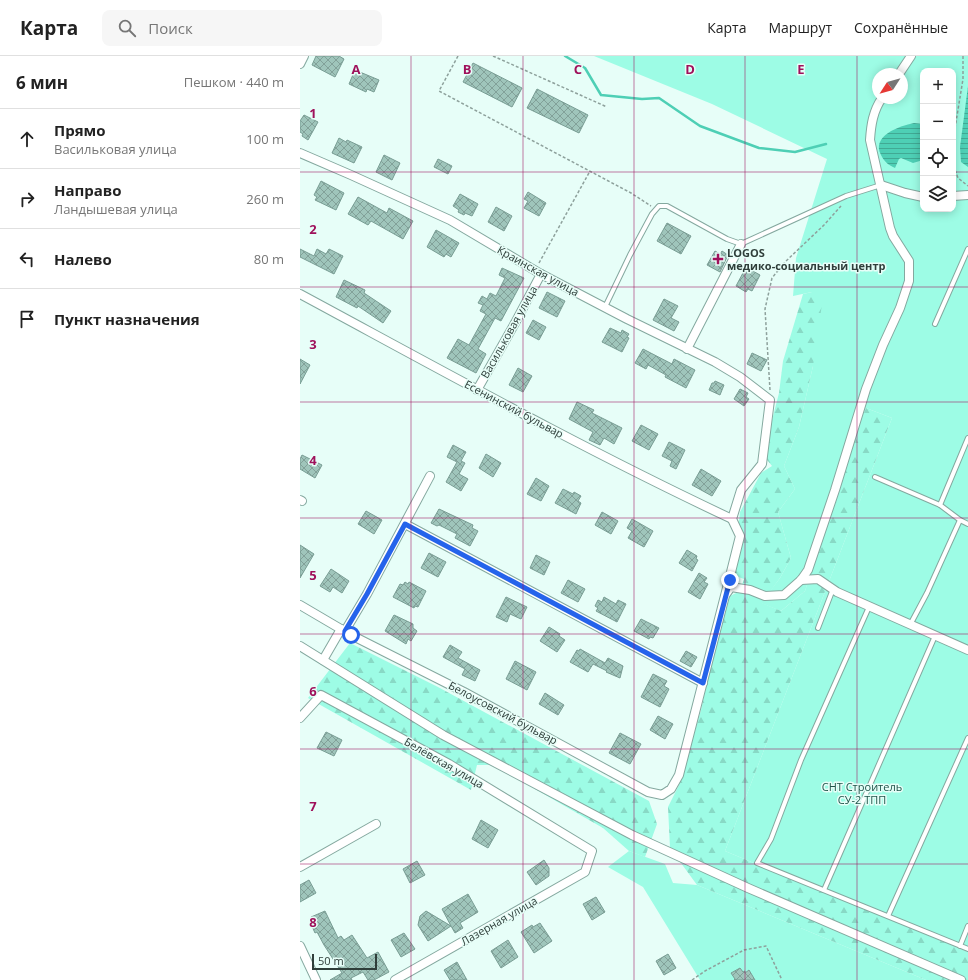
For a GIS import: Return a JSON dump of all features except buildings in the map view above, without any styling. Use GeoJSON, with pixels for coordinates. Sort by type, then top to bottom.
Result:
{"type":"FeatureCollection","features":[{"type":"Feature","properties":{"kind":"street"},"geometry":{"type":"LineString","coordinates":[[300,64],[304,56]]}},
{"type":"Feature","properties":{"kind":"street"},"geometry":{"type":"LineString","coordinates":[[903,68],[911,56]]}},
{"type":"Feature","properties":{"kind":"street"},"geometry":{"type":"LineString","coordinates":[[725,596],[731,587],[750,590],[765,596],[784,595],[801,580],[808,570],[835,490],[866,389],[883,345],[900,308],[909,281],[909,261],[891,232],[886,216],[881,185],[870,140],[870,128],[873,114],[879,104]]}},
{"type":"Feature","properties":{"kind":"street","name":"Краинская улица"},"geometry":{"type":"LineString","coordinates":[[300,153],[450,220],[538,272],[715,362],[740,377],[770,400]]}},
{"type":"Feature","properties":{"kind":"street"},"geometry":{"type":"LineString","coordinates":[[881,185],[920,196]]}},
{"type":"Feature","properties":{"kind":"street"},"geometry":{"type":"LineString","coordinates":[[956,196],[968,195]]}},
{"type":"Feature","properties":{"kind":"street"},"geometry":{"type":"LineString","coordinates":[[687,349],[741,244]]}},
{"type":"Feature","properties":{"kind":"street","name":"Васильковая улица"},"geometry":{"type":"LineString","coordinates":[[477,390],[515,323],[538,272]]}},
{"type":"Feature","properties":{"kind":"street","name":"Есенинский бульвар"},"geometry":{"type":"LineString","coordinates":[[300,294],[477,390],[732,520]]}},
{"type":"Feature","properties":{"kind":"street"},"geometry":{"type":"LineString","coordinates":[[405,524],[703,683],[740,536],[732,520],[742,490],[762,464],[770,400]]}},
{"type":"Feature","properties":{"kind":"street"},"geometry":{"type":"LineString","coordinates":[[323,660],[367,594],[430,476]]}},
{"type":"Feature","properties":{"kind":"street"},"geometry":{"type":"LineString","coordinates":[[801,580],[818,579],[833,590],[968,650]]}},
{"type":"Feature","properties":{"kind":"street","name":"Белоусовский бульвар"},"geometry":{"type":"LineString","coordinates":[[300,605],[343,630],[464,692],[648,792],[662,795],[671,790],[679,775],[703,683]]}},
{"type":"Feature","properties":{"kind":"street"},"geometry":{"type":"LineString","coordinates":[[300,646],[443,735],[632,835],[748,888],[961,980]]}},
{"type":"Feature","properties":{"kind":"street","name":"Белёвская улица"},"geometry":{"type":"LineString","coordinates":[[300,718],[321,695],[449,764],[592,851]]}},
{"type":"Feature","properties":{"kind":"street"},"geometry":{"type":"LineString","coordinates":[[300,867],[376,824]]}},
{"type":"Feature","properties":{"kind":"street","name":"Лазерная улица"},"geometry":{"type":"LineString","coordinates":[[395,980],[585,872],[592,851]]}},
{"type":"Feature","properties":{"kind":"street"},"geometry":{"type":"LineString","coordinates":[[300,946],[316,980]]}},
{"type":"Feature","properties":{"kind":"lane"},"geometry":{"type":"LineString","coordinates":[[605,307],[630,255],[656,210],[660,206],[667,206],[727,239],[741,244],[846,196],[881,185]]}},
{"type":"Feature","properties":{"kind":"lane"},"geometry":{"type":"LineString","coordinates":[[934,324],[968,249]]}},
{"type":"Feature","properties":{"kind":"lane"},"geometry":{"type":"LineString","coordinates":[[940,505],[968,438]]}},
{"type":"Feature","properties":{"kind":"lane"},"geometry":{"type":"LineString","coordinates":[[874,477],[940,505],[968,524]]}},
{"type":"Feature","properties":{"kind":"lane"},"geometry":{"type":"LineString","coordinates":[[910,625],[928,593],[960,520]]}},
{"type":"Feature","properties":{"kind":"lane"},"geometry":{"type":"LineString","coordinates":[[818,628],[833,590]]}},
{"type":"Feature","properties":{"kind":"lane"},"geometry":{"type":"LineString","coordinates":[[869,606],[801,760],[771,839],[757,863],[968,949]]}},
{"type":"Feature","properties":{"kind":"lane"},"geometry":{"type":"LineString","coordinates":[[824,890],[935,636]]}},
{"type":"Feature","properties":{"kind":"lane"},"geometry":{"type":"LineString","coordinates":[[888,916],[968,738]]}},
{"type":"Feature","properties":{"kind":"lane"},"geometry":{"type":"LineString","coordinates":[[960,946],[968,926]]}},
{"type":"Feature","properties":{"kind":"path"},"geometry":{"type":"LineString","coordinates":[[458,56],[439,91],[631,193],[656,210]]}},
{"type":"Feature","properties":{"kind":"path"},"geometry":{"type":"LineString","coordinates":[[493,56],[607,107]]}},
{"type":"Feature","properties":{"kind":"path"},"geometry":{"type":"LineString","coordinates":[[963,56],[963,79],[955,128],[954,167],[958,178],[968,186]]}},
{"type":"Feature","properties":{"kind":"path"},"geometry":{"type":"LineString","coordinates":[[538,272],[590,171]]}},
{"type":"Feature","properties":{"kind":"path"},"geometry":{"type":"LineString","coordinates":[[770,400],[765,309],[772,278],[785,262],[824,225],[843,204]]}},
{"type":"Feature","properties":{"kind":"path"},"geometry":{"type":"LineString","coordinates":[[692,980],[705,971],[744,950],[766,946],[782,980]]}},
{"type":"Feature","properties":{"kind":"green space","name":"СНТ Строитель СУ-2 ТПП"},"geometry":{"type":"Polygon","coordinates":[[[594,56],[968,56],[968,952],[725,851],[892,418],[866,408],[805,591],[781,611],[761,603],[780,578],[791,558],[778,512],[795,489],[784,466],[799,427],[813,366],[812,292],[793,296],[796,258],[827,159],[712,104],[594,56]]]}},
{"type":"Feature","properties":{"kind":"green space"},"geometry":{"type":"Polygon","coordinates":[[[812,292],[822,304],[813,366],[799,427],[784,466],[795,489],[778,512],[791,558],[780,578],[762,603],[781,611],[805,591],[853,440],[866,408],[892,418],[725,851],[968,952],[968,980],[926,980],[697,885],[670,848],[668,807],[680,783],[701,710],[726,598],[740,591],[744,579],[733,575],[740,512],[761,473],[772,466],[763,455],[779,393],[783,361],[803,294],[812,292]]]}},
{"type":"Feature","properties":{"kind":"green space"},"geometry":{"type":"Polygon","coordinates":[[[350,643],[438,687],[649,801],[657,824],[645,857],[629,851],[603,828],[493,765],[477,765],[471,790],[308,698],[350,643]]]}},
{"type":"Feature","properties":{"kind":"green space"},"geometry":{"type":"Polygon","coordinates":[[[629,851],[665,864],[673,883],[697,885],[926,980],[700,980],[643,887],[608,867],[629,851]]]}},
{"type":"Feature","properties":{"kind":"shaded area"},"geometry":{"type":"Polygon","coordinates":[[[968,86],[968,167],[961,162],[960,147],[968,86]]]}},
{"type":"Feature","properties":{"kind":"shaded area"},"geometry":{"type":"Polygon","coordinates":[[[914,123],[920,124],[920,161],[913,163],[901,158],[899,159],[895,168],[885,161],[879,148],[883,137],[894,129],[914,123]]]}},
{"type":"Feature","properties":{"kind":"waterway"},"geometry":{"type":"LineString","coordinates":[[565,56],[585,68],[601,95],[642,99],[659,98],[700,126],[759,148],[795,152],[826,144]]}},
{"type":"Feature","properties":{"kind":"place","name":"LOGOS медико-социальный центр"},"geometry":{"type":"Point","coordinates":[718,259]}},
{"type":"Feature","properties":{"kind":"route"},"geometry":{"type":"LineString","coordinates":[[351,635],[345,631],[405,524],[703,683],[730,580]]}}]}
